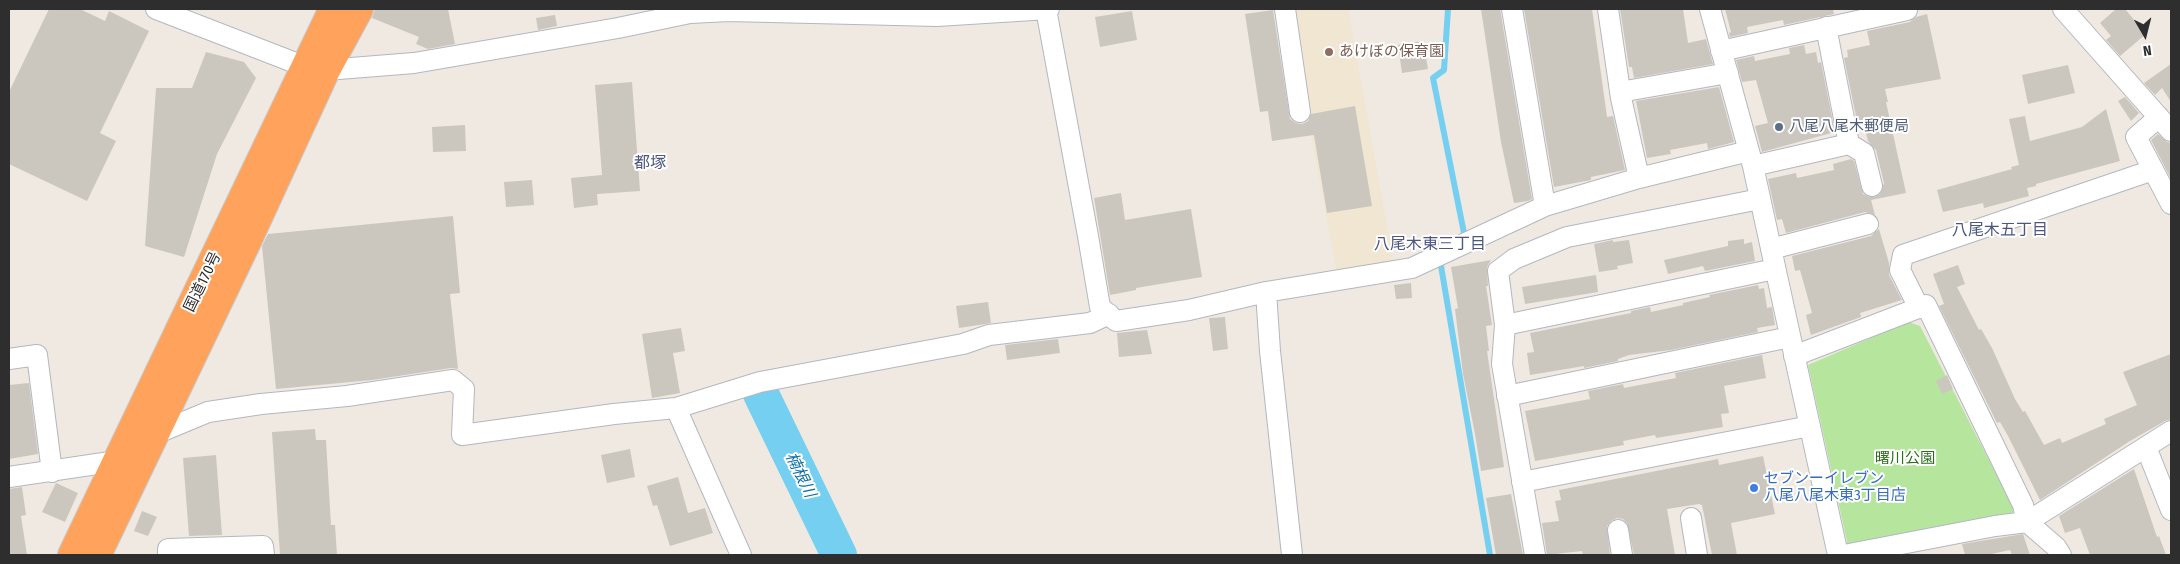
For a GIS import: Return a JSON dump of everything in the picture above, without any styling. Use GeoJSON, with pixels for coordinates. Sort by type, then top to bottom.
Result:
{"type":"FeatureCollection","features":[{"type":"Feature","properties":{"kind":"highway","name":"国道170号"},"geometry":{"type":"LineString","coordinates":[[97,555],[155,434],[316,68],[334,9]]}},
{"type":"Feature","properties":{"kind":"highway","name":"国道170号"},"geometry":{"type":"LineString","coordinates":[[72,555],[117,461],[316,68],[358,9]]}},
{"type":"Feature","properties":{"kind":"street"},"geometry":{"type":"LineString","coordinates":[[156,9],[316,68],[414,64],[618,28],[690,13],[729,11],[937,16],[1047,9],[1100,307],[1116,321],[1189,310],[1266,292],[1412,268],[1545,206],[1639,178],[1850,144],[1864,153],[1872,186]]}},
{"type":"Feature","properties":{"kind":"street"},"geometry":{"type":"LineString","coordinates":[[1285,9],[1300,112]]}},
{"type":"Feature","properties":{"kind":"street"},"geometry":{"type":"LineString","coordinates":[[1512,9],[1545,206]]}},
{"type":"Feature","properties":{"kind":"street"},"geometry":{"type":"LineString","coordinates":[[1608,9],[1620,92],[1639,178]]}},
{"type":"Feature","properties":{"kind":"street"},"geometry":{"type":"LineString","coordinates":[[1710,9],[1751,159],[1838,555]]}},
{"type":"Feature","properties":{"kind":"street"},"geometry":{"type":"LineString","coordinates":[[2063,9],[2165,124],[2136,137],[2171,204]]}},
{"type":"Feature","properties":{"kind":"street"},"geometry":{"type":"LineString","coordinates":[[1722,51],[1826,27],[1860,14],[1907,10]]}},
{"type":"Feature","properties":{"kind":"street"},"geometry":{"type":"LineString","coordinates":[[1826,27],[1850,144]]}},
{"type":"Feature","properties":{"kind":"street"},"geometry":{"type":"LineString","coordinates":[[1620,92],[1728,73]]}},
{"type":"Feature","properties":{"kind":"street"},"geometry":{"type":"LineString","coordinates":[[1919,308],[1900,270],[1903,255],[2153,170]]}},
{"type":"Feature","properties":{"kind":"street"},"geometry":{"type":"LineString","coordinates":[[1535,555],[1502,364],[1505,325],[1498,271],[1514,259],[1568,237],[1760,199]]}},
{"type":"Feature","properties":{"kind":"street"},"geometry":{"type":"LineString","coordinates":[[1771,249],[1868,224]]}},
{"type":"Feature","properties":{"kind":"street"},"geometry":{"type":"LineString","coordinates":[[1505,325],[1776,269]]}},
{"type":"Feature","properties":{"kind":"street"},"geometry":{"type":"LineString","coordinates":[[1266,292],[1270,351],[1292,555]]}},
{"type":"Feature","properties":{"kind":"street"},"geometry":{"type":"LineString","coordinates":[[1794,356],[1926,305],[2023,504],[2027,522],[2056,547],[2061,555]]}},
{"type":"Feature","properties":{"kind":"street"},"geometry":{"type":"LineString","coordinates":[[155,434],[208,412],[261,404],[347,396],[453,380],[464,389],[462,435],[614,414],[676,408],[760,382],[963,344],[989,334],[1090,323],[1109,314]]}},
{"type":"Feature","properties":{"kind":"street"},"geometry":{"type":"LineString","coordinates":[[1507,396],[1790,337]]}},
{"type":"Feature","properties":{"kind":"street"},"geometry":{"type":"LineString","coordinates":[[9,358],[37,355],[52,472]]}},
{"type":"Feature","properties":{"kind":"street"},"geometry":{"type":"LineString","coordinates":[[676,408],[741,555]]}},
{"type":"Feature","properties":{"kind":"street"},"geometry":{"type":"LineString","coordinates":[[1522,482],[1810,426]]}},
{"type":"Feature","properties":{"kind":"street"},"geometry":{"type":"LineString","coordinates":[[1844,555],[1995,526],[2027,522],[2171,431]]}},
{"type":"Feature","properties":{"kind":"street"},"geometry":{"type":"LineString","coordinates":[[2146,447],[2171,510]]}},
{"type":"Feature","properties":{"kind":"street"},"geometry":{"type":"LineString","coordinates":[[9,477],[117,461]]}},
{"type":"Feature","properties":{"kind":"street"},"geometry":{"type":"LineString","coordinates":[[1691,518],[1697,555]]}},
{"type":"Feature","properties":{"kind":"street"},"geometry":{"type":"LineString","coordinates":[[1618,530],[1622,555]]}},
{"type":"Feature","properties":{"kind":"street"},"geometry":{"type":"LineString","coordinates":[[168,555],[168,549],[263,546],[264,555]]}},
{"type":"Feature","properties":{"kind":"shaded area"},"geometry":{"type":"Polygon","coordinates":[[[1292,9],[1348,9],[1394,265],[1337,273],[1307,114],[1292,9]]]}},
{"type":"Feature","properties":{"kind":"green space","name":"曙川公園"},"geometry":{"type":"Polygon","coordinates":[[[1908,322],[1920,326],[2014,509],[2011,516],[1848,546],[1808,365],[1908,322]]]}},
{"type":"Feature","properties":{"kind":"building"},"geometry":{"type":"Polygon","coordinates":[[[49,9],[80,9],[105,21],[109,11],[149,31],[100,133],[116,141],[87,201],[9,164],[9,92],[49,9]]]}},
{"type":"Feature","properties":{"kind":"building"},"geometry":{"type":"Polygon","coordinates":[[[375,9],[448,9],[455,44],[428,49],[416,44],[419,37],[372,18],[375,9]]]}},
{"type":"Feature","properties":{"kind":"building"},"geometry":{"type":"Polygon","coordinates":[[[1481,9],[1500,9],[1532,199],[1528,201],[1514,203],[1501,142],[1481,9]]]}},
{"type":"Feature","properties":{"kind":"building"},"geometry":{"type":"Polygon","coordinates":[[[1524,9],[1592,9],[1607,117],[1613,116],[1625,170],[1591,177],[1591,180],[1554,187],[1524,9]]]}},
{"type":"Feature","properties":{"kind":"building"},"geometry":{"type":"Polygon","coordinates":[[[1620,9],[1683,9],[1688,43],[1706,39],[1713,64],[1634,78],[1632,67],[1629,67],[1620,9]]]}},
{"type":"Feature","properties":{"kind":"building"},"geometry":{"type":"Polygon","coordinates":[[[1725,9],[1833,9],[1834,14],[1784,25],[1783,20],[1747,27],[1748,33],[1730,37],[1729,33],[1731,32],[1725,9]]]}},
{"type":"Feature","properties":{"kind":"building"},"geometry":{"type":"Polygon","coordinates":[[[2116,9],[2125,9],[2146,34],[2120,56],[2106,40],[2111,36],[2100,23],[2116,9]]]}},
{"type":"Feature","properties":{"kind":"building"},"geometry":{"type":"Polygon","coordinates":[[[1273,10],[1290,119],[1302,124],[1308,121],[1311,114],[1355,106],[1372,206],[1327,213],[1314,135],[1272,141],[1268,111],[1260,112],[1245,14],[1273,10]]]}},
{"type":"Feature","properties":{"kind":"building"},"geometry":{"type":"Polygon","coordinates":[[[1132,11],[1137,40],[1100,47],[1095,17],[1132,11]]]}},
{"type":"Feature","properties":{"kind":"building"},"geometry":{"type":"Polygon","coordinates":[[[1927,14],[1941,79],[1885,89],[1888,102],[1886,102],[1906,193],[1871,200],[1875,215],[1865,212],[1786,233],[1782,219],[1777,220],[1768,179],[1796,173],[1797,178],[1834,170],[1833,164],[1851,159],[1854,161],[1863,194],[1875,197],[1880,194],[1884,183],[1876,150],[1868,141],[1864,125],[1858,126],[1844,58],[1848,57],[1847,50],[1870,45],[1867,31],[1910,22],[1916,17],[1927,14]]]}},
{"type":"Feature","properties":{"kind":"building"},"geometry":{"type":"Polygon","coordinates":[[[555,15],[557,26],[538,30],[536,18],[555,15]]]}},
{"type":"Feature","properties":{"kind":"building"},"geometry":{"type":"Polygon","coordinates":[[[1423,41],[1428,69],[1402,73],[1398,45],[1423,41]]]}},
{"type":"Feature","properties":{"kind":"building"},"geometry":{"type":"Polygon","coordinates":[[[1804,45],[1806,54],[1816,52],[1818,63],[1821,62],[1835,132],[1762,152],[1755,126],[1768,123],[1756,80],[1742,82],[1736,60],[1754,56],[1755,61],[1790,54],[1789,48],[1804,45]]]}},
{"type":"Feature","properties":{"kind":"building"},"geometry":{"type":"Polygon","coordinates":[[[206,52],[244,62],[256,78],[217,154],[184,257],[145,246],[156,88],[192,88],[206,52]]]}},
{"type":"Feature","properties":{"kind":"building"},"geometry":{"type":"Polygon","coordinates":[[[2171,64],[2171,102],[2162,88],[2155,95],[2144,83],[2171,64]]]}},
{"type":"Feature","properties":{"kind":"building"},"geometry":{"type":"Polygon","coordinates":[[[2068,65],[2075,93],[2028,104],[2022,75],[2068,65]]]}},
{"type":"Feature","properties":{"kind":"building"},"geometry":{"type":"Polygon","coordinates":[[[632,82],[640,191],[597,194],[598,205],[574,208],[571,178],[602,175],[595,85],[632,82]]]}},
{"type":"Feature","properties":{"kind":"building"},"geometry":{"type":"Polygon","coordinates":[[[1719,87],[1734,142],[1708,149],[1707,143],[1670,150],[1671,154],[1647,158],[1636,101],[1719,87]]]}},
{"type":"Feature","properties":{"kind":"building"},"geometry":{"type":"Polygon","coordinates":[[[2125,97],[2139,113],[2131,121],[2118,101],[2125,97]]]}},
{"type":"Feature","properties":{"kind":"building"},"geometry":{"type":"Polygon","coordinates":[[[2106,109],[2120,161],[2036,184],[2036,186],[2027,188],[2029,196],[1984,208],[1983,203],[1943,212],[1937,190],[2012,169],[2011,167],[2019,165],[2009,119],[2025,116],[2030,141],[2082,127],[2106,109]]]}},
{"type":"Feature","properties":{"kind":"building"},"geometry":{"type":"Polygon","coordinates":[[[465,125],[466,151],[433,152],[432,127],[465,125]]]}},
{"type":"Feature","properties":{"kind":"building"},"geometry":{"type":"Polygon","coordinates":[[[2158,134],[2171,143],[2171,179],[2151,140],[2158,134]]]}},
{"type":"Feature","properties":{"kind":"building"},"geometry":{"type":"Polygon","coordinates":[[[532,180],[534,205],[506,207],[504,182],[532,180]]]}},
{"type":"Feature","properties":{"kind":"building"},"geometry":{"type":"Polygon","coordinates":[[[1121,193],[1125,220],[1191,209],[1202,277],[1136,288],[1136,290],[1110,295],[1094,198],[1121,193]]]}},
{"type":"Feature","properties":{"kind":"building"},"geometry":{"type":"Polygon","coordinates":[[[453,216],[460,293],[450,294],[458,369],[451,368],[372,380],[276,389],[262,246],[268,234],[453,216]]]}},
{"type":"Feature","properties":{"kind":"building"},"geometry":{"type":"Polygon","coordinates":[[[1879,229],[1889,263],[1889,275],[1902,300],[1860,313],[1861,317],[1811,335],[1806,315],[1812,313],[1800,270],[1795,271],[1792,256],[1871,236],[1879,229]]]}},
{"type":"Feature","properties":{"kind":"building"},"geometry":{"type":"Polygon","coordinates":[[[1744,239],[1744,244],[1752,242],[1755,261],[1705,271],[1703,266],[1668,274],[1664,260],[1728,246],[1728,241],[1744,239]]]}},
{"type":"Feature","properties":{"kind":"building"},"geometry":{"type":"Polygon","coordinates":[[[1613,240],[1613,242],[1629,240],[1633,263],[1617,266],[1618,269],[1599,272],[1594,244],[1613,240]]]}},
{"type":"Feature","properties":{"kind":"building"},"geometry":{"type":"Polygon","coordinates":[[[1491,260],[1487,267],[1488,286],[1486,286],[1492,325],[1486,326],[1489,351],[1487,351],[1504,467],[1481,471],[1463,374],[1455,309],[1458,308],[1451,267],[1491,260]]]}},
{"type":"Feature","properties":{"kind":"building"},"geometry":{"type":"Polygon","coordinates":[[[1958,265],[1965,284],[1957,287],[1979,330],[1981,329],[1992,348],[2015,399],[2023,412],[2025,411],[2044,445],[2060,438],[2062,443],[2106,424],[2104,419],[2137,405],[2123,372],[2171,354],[2171,419],[2130,441],[2040,500],[2008,436],[2000,422],[1997,423],[1939,306],[1944,304],[1933,274],[1958,265]]]}},
{"type":"Feature","properties":{"kind":"building"},"geometry":{"type":"Polygon","coordinates":[[[1596,275],[1598,292],[1525,304],[1522,287],[1596,275]]]}},
{"type":"Feature","properties":{"kind":"building"},"geometry":{"type":"Polygon","coordinates":[[[1411,283],[1412,298],[1396,299],[1394,285],[1411,283]]]}},
{"type":"Feature","properties":{"kind":"building"},"geometry":{"type":"Polygon","coordinates":[[[1758,285],[1759,289],[1764,288],[1767,308],[1772,307],[1775,325],[1757,328],[1758,332],[1671,350],[1629,355],[1618,359],[1618,361],[1584,368],[1584,366],[1530,375],[1527,353],[1534,352],[1530,333],[1631,313],[1631,311],[1650,307],[1651,312],[1683,305],[1683,303],[1710,297],[1709,295],[1758,285]]]}},
{"type":"Feature","properties":{"kind":"building"},"geometry":{"type":"Polygon","coordinates":[[[988,302],[991,323],[959,328],[956,306],[988,302]]]}},
{"type":"Feature","properties":{"kind":"building"},"geometry":{"type":"Polygon","coordinates":[[[1225,317],[1228,349],[1213,351],[1209,318],[1225,317]]]}},
{"type":"Feature","properties":{"kind":"building"},"geometry":{"type":"Polygon","coordinates":[[[681,328],[685,351],[673,353],[680,393],[652,398],[642,334],[681,328]]]}},
{"type":"Feature","properties":{"kind":"building"},"geometry":{"type":"Polygon","coordinates":[[[1147,330],[1152,354],[1119,357],[1117,333],[1147,330]]]}},
{"type":"Feature","properties":{"kind":"building"},"geometry":{"type":"Polygon","coordinates":[[[1058,339],[1060,353],[1007,360],[1005,345],[1058,339]]]}},
{"type":"Feature","properties":{"kind":"building"},"geometry":{"type":"Polygon","coordinates":[[[1762,355],[1766,378],[1724,386],[1729,413],[1721,414],[1723,427],[1656,438],[1655,435],[1623,441],[1624,445],[1535,461],[1525,411],[1590,399],[1588,391],[1623,384],[1624,388],[1676,378],[1675,373],[1762,355]]]}},
{"type":"Feature","properties":{"kind":"building"},"geometry":{"type":"Polygon","coordinates":[[[1947,375],[1953,389],[1942,394],[1936,381],[1947,375]]]}},
{"type":"Feature","properties":{"kind":"building"},"geometry":{"type":"Polygon","coordinates":[[[29,383],[38,454],[9,459],[9,385],[29,383]]]}},
{"type":"Feature","properties":{"kind":"building"},"geometry":{"type":"Polygon","coordinates":[[[315,429],[316,440],[326,440],[331,525],[335,525],[337,555],[280,555],[272,432],[315,429]]]}},
{"type":"Feature","properties":{"kind":"building"},"geometry":{"type":"Polygon","coordinates":[[[630,449],[635,477],[607,483],[601,455],[630,449]]]}},
{"type":"Feature","properties":{"kind":"building"},"geometry":{"type":"Polygon","coordinates":[[[216,455],[222,535],[189,536],[183,458],[216,455]]]}},
{"type":"Feature","properties":{"kind":"building"},"geometry":{"type":"Polygon","coordinates":[[[1763,456],[1775,514],[1731,523],[1737,555],[1712,555],[1702,505],[1699,504],[1667,509],[1675,555],[1634,555],[1627,523],[1623,519],[1617,518],[1607,526],[1610,555],[1583,555],[1582,551],[1547,555],[1542,523],[1559,521],[1555,501],[1561,500],[1559,490],[1718,459],[1719,465],[1763,456]]]}},
{"type":"Feature","properties":{"kind":"building"},"geometry":{"type":"Polygon","coordinates":[[[2134,469],[2157,537],[2159,536],[2166,555],[2090,555],[2080,528],[2065,533],[2059,516],[2134,469]]]}},
{"type":"Feature","properties":{"kind":"building"},"geometry":{"type":"Polygon","coordinates":[[[678,477],[688,513],[705,508],[713,533],[670,546],[657,505],[653,506],[647,486],[678,477]]]}},
{"type":"Feature","properties":{"kind":"building"},"geometry":{"type":"Polygon","coordinates":[[[56,483],[78,493],[65,522],[42,512],[56,483]]]}},
{"type":"Feature","properties":{"kind":"building"},"geometry":{"type":"Polygon","coordinates":[[[22,487],[26,515],[21,516],[27,555],[9,555],[9,489],[22,487]]]}},
{"type":"Feature","properties":{"kind":"building"},"geometry":{"type":"Polygon","coordinates":[[[1511,494],[1523,555],[1496,555],[1486,498],[1511,494]]]}},
{"type":"Feature","properties":{"kind":"building"},"geometry":{"type":"Polygon","coordinates":[[[142,511],[157,517],[148,536],[134,531],[142,511]]]}},
{"type":"Feature","properties":{"kind":"building"},"geometry":{"type":"Polygon","coordinates":[[[2023,534],[2030,555],[2012,555],[2010,550],[1987,555],[1965,555],[1962,544],[2023,534]]]}},
{"type":"Feature","properties":{"kind":"waterway"},"geometry":{"type":"LineString","coordinates":[[1448,9],[1444,70],[1433,78],[1464,233]]}},
{"type":"Feature","properties":{"kind":"waterway"},"geometry":{"type":"LineString","coordinates":[[1440,260],[1490,555]]}},
{"type":"Feature","properties":{"kind":"waterway","name":"楠根川"},"geometry":{"type":"LineString","coordinates":[[761,394],[839,555]]}},
{"type":"Feature","properties":{"kind":"place","name":"あけぼの保育園"},"geometry":{"type":"Point","coordinates":[1329,52]}},
{"type":"Feature","properties":{"kind":"place","name":"八尾八尾木郵便局"},"geometry":{"type":"Point","coordinates":[1779,127]}},
{"type":"Feature","properties":{"kind":"place","name":"セブンーイレブン 八尾八尾木東3丁目店"},"geometry":{"type":"Point","coordinates":[1754,488]}},
{"type":"Feature","properties":{"kind":"district","name":"都塚"},"geometry":{"type":"Point","coordinates":[650,164]}},
{"type":"Feature","properties":{"kind":"district","name":"八尾木五丁目"},"geometry":{"type":"Point","coordinates":[2000,231]}},
{"type":"Feature","properties":{"kind":"district","name":"八尾木東三丁目"},"geometry":{"type":"Point","coordinates":[1430,245]}}]}
